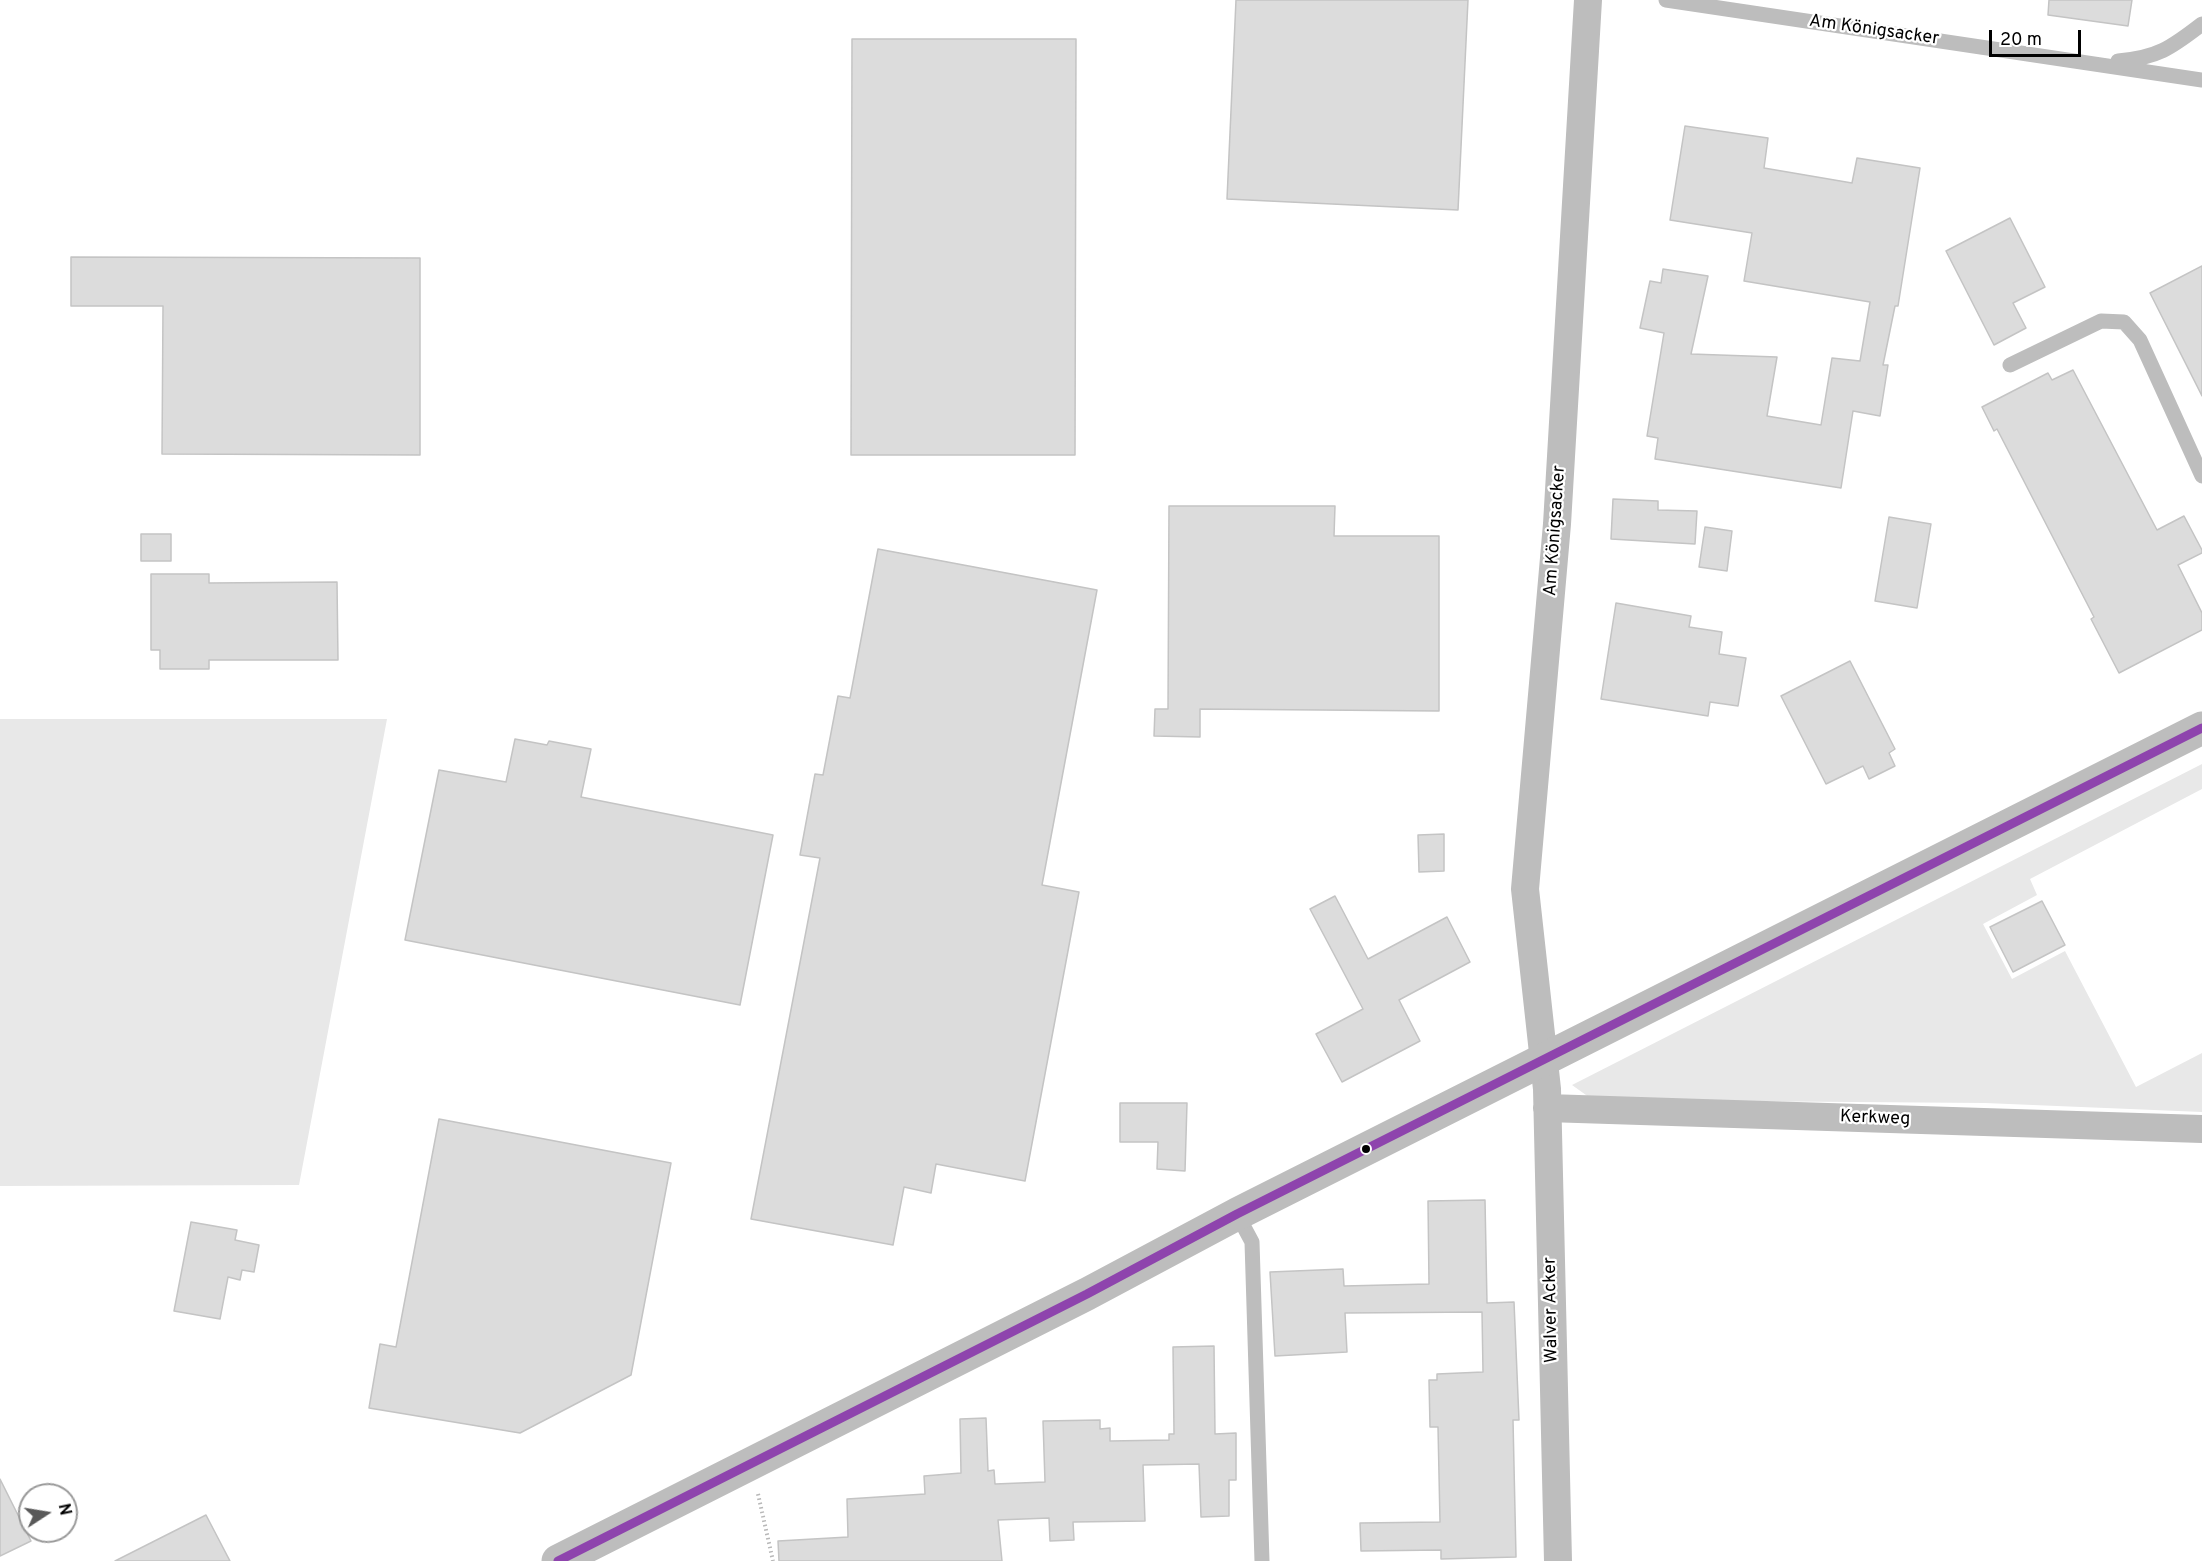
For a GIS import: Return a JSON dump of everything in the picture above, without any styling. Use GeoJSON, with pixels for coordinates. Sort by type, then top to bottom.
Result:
{"type":"FeatureCollection","features":[{"type":"Feature","properties":{"kind":"street","name":"Am Königsacker"},"geometry":{"type":"LineString","coordinates":[[1545,1060],[1537,1011],[1525,889],[1557,524],[1588,0]]}},
{"type":"Feature","properties":{"kind":"street"},"geometry":{"type":"LineString","coordinates":[[558,1561],[1087,1294],[1237,1214],[2202,728]]}},
{"type":"Feature","properties":{"kind":"street","name":"Walver Acker"},"geometry":{"type":"LineString","coordinates":[[1545,1060],[1558,1561]]}},
{"type":"Feature","properties":{"kind":"street","name":"Kerkweg"},"geometry":{"type":"LineString","coordinates":[[1547,1108],[2202,1129]]}},
{"type":"Feature","properties":{"kind":"lane","name":"Am Königsacker"},"geometry":{"type":"LineString","coordinates":[[1666,0],[2202,80]]}},
{"type":"Feature","properties":{"kind":"lane","name":"Am Königsacker"},"geometry":{"type":"LineString","coordinates":[[2082,62],[2146,58],[2164,51],[2202,24]]}},
{"type":"Feature","properties":{"kind":"lane"},"geometry":{"type":"LineString","coordinates":[[2010,365],[2101,321],[2124,322],[2140,340],[2202,476]]}},
{"type":"Feature","properties":{"kind":"lane"},"geometry":{"type":"LineString","coordinates":[[1237,1214],[1252,1242],[1262,1561]]}},
{"type":"Feature","properties":{"kind":"path"},"geometry":{"type":"LineString","coordinates":[[750,1464],[773,1561]]}},
{"type":"Feature","properties":{"kind":"shaded area"},"geometry":{"type":"Polygon","coordinates":[[[0,719],[387,719],[299,1185],[0,1186],[0,719]]]}},
{"type":"Feature","properties":{"kind":"shaded area"},"geometry":{"type":"Polygon","coordinates":[[[2202,764],[2202,789],[2030,879],[2037,895],[1983,924],[2012,979],[2065,951],[2136,1087],[2202,1053],[2202,1112],[1985,1103],[1593,1100],[1572,1085],[2202,764]]]}},
{"type":"Feature","properties":{"kind":"building"},"geometry":{"type":"Polygon","coordinates":[[[1236,0],[1468,0],[1458,210],[1227,199],[1236,0]]]}},
{"type":"Feature","properties":{"kind":"building"},"geometry":{"type":"Polygon","coordinates":[[[2049,0],[2132,0],[2128,26],[2048,15],[2049,0]]]}},
{"type":"Feature","properties":{"kind":"building"},"geometry":{"type":"Polygon","coordinates":[[[852,39],[1076,39],[1075,455],[851,455],[852,39]]]}},
{"type":"Feature","properties":{"kind":"building"},"geometry":{"type":"Polygon","coordinates":[[[1685,126],[1768,138],[1764,168],[1852,183],[1857,158],[1920,168],[1898,306],[1895,306],[1883,365],[1888,365],[1880,416],[1853,411],[1841,488],[1655,459],[1658,438],[1647,436],[1664,333],[1640,328],[1650,281],[1661,283],[1663,269],[1708,276],[1691,354],[1777,357],[1767,416],[1821,425],[1832,358],[1860,361],[1870,302],[1744,281],[1752,233],[1670,220],[1685,126]]]}},
{"type":"Feature","properties":{"kind":"building"},"geometry":{"type":"Polygon","coordinates":[[[2010,218],[2045,287],[2013,303],[2026,328],[1994,345],[1946,251],[2010,218]]]}},
{"type":"Feature","properties":{"kind":"building"},"geometry":{"type":"Polygon","coordinates":[[[71,257],[420,258],[420,455],[162,454],[163,306],[71,306],[71,257]]]}},
{"type":"Feature","properties":{"kind":"building"},"geometry":{"type":"Polygon","coordinates":[[[2202,266],[2202,396],[2150,293],[2202,266]]]}},
{"type":"Feature","properties":{"kind":"building"},"geometry":{"type":"Polygon","coordinates":[[[2073,370],[2157,530],[2184,516],[2202,550],[2202,553],[2178,565],[2202,613],[2202,630],[2119,673],[2091,619],[2094,617],[1997,429],[1994,431],[1982,407],[2048,373],[2052,380],[2073,370]]]}},
{"type":"Feature","properties":{"kind":"building"},"geometry":{"type":"Polygon","coordinates":[[[1613,499],[1658,501],[1658,510],[1697,511],[1695,544],[1611,539],[1613,499]]]}},
{"type":"Feature","properties":{"kind":"building"},"geometry":{"type":"Polygon","coordinates":[[[1169,506],[1335,506],[1334,536],[1439,536],[1439,711],[1200,709],[1200,737],[1154,736],[1155,709],[1168,709],[1169,506]]]}},
{"type":"Feature","properties":{"kind":"building"},"geometry":{"type":"Polygon","coordinates":[[[1889,517],[1931,524],[1917,608],[1875,601],[1889,517]]]}},
{"type":"Feature","properties":{"kind":"building"},"geometry":{"type":"Polygon","coordinates":[[[1705,527],[1732,531],[1727,571],[1699,567],[1705,527]]]}},
{"type":"Feature","properties":{"kind":"building"},"geometry":{"type":"Polygon","coordinates":[[[141,534],[171,534],[171,561],[141,561],[141,534]]]}},
{"type":"Feature","properties":{"kind":"building"},"geometry":{"type":"Polygon","coordinates":[[[878,549],[1097,590],[1042,885],[1079,892],[1025,1181],[936,1164],[931,1193],[904,1187],[893,1245],[751,1219],[820,858],[800,855],[815,774],[823,775],[838,696],[850,698],[878,549]]]}},
{"type":"Feature","properties":{"kind":"building"},"geometry":{"type":"Polygon","coordinates":[[[151,574],[209,574],[209,583],[337,582],[338,660],[209,660],[209,669],[160,669],[160,650],[151,650],[151,574]]]}},
{"type":"Feature","properties":{"kind":"building"},"geometry":{"type":"Polygon","coordinates":[[[1616,603],[1691,616],[1689,627],[1722,632],[1719,654],[1746,658],[1738,706],[1710,702],[1708,716],[1601,699],[1616,603]]]}},
{"type":"Feature","properties":{"kind":"building"},"geometry":{"type":"Polygon","coordinates":[[[1850,661],[1895,749],[1889,753],[1895,766],[1869,779],[1863,766],[1826,784],[1781,696],[1850,661]]]}},
{"type":"Feature","properties":{"kind":"building"},"geometry":{"type":"Polygon","coordinates":[[[515,739],[547,745],[549,741],[591,749],[581,797],[773,835],[740,1005],[405,940],[439,770],[506,782],[515,739]]]}},
{"type":"Feature","properties":{"kind":"building"},"geometry":{"type":"Polygon","coordinates":[[[1444,834],[1444,871],[1419,872],[1418,835],[1444,834]]]}},
{"type":"Feature","properties":{"kind":"building"},"geometry":{"type":"Polygon","coordinates":[[[1335,896],[1368,959],[1447,917],[1470,962],[1399,1000],[1420,1041],[1342,1082],[1316,1034],[1363,1009],[1310,909],[1335,896]]]}},
{"type":"Feature","properties":{"kind":"building"},"geometry":{"type":"Polygon","coordinates":[[[2042,901],[2065,945],[2013,972],[1990,927],[2042,901]]]}},
{"type":"Feature","properties":{"kind":"building"},"geometry":{"type":"Polygon","coordinates":[[[1120,1103],[1187,1103],[1185,1171],[1157,1169],[1158,1142],[1120,1142],[1120,1103]]]}},
{"type":"Feature","properties":{"kind":"building"},"geometry":{"type":"Polygon","coordinates":[[[439,1119],[671,1163],[631,1375],[520,1433],[369,1408],[380,1344],[396,1347],[439,1119]]]}},
{"type":"Feature","properties":{"kind":"building"},"geometry":{"type":"Polygon","coordinates":[[[1485,1200],[1487,1303],[1514,1302],[1519,1420],[1513,1420],[1516,1557],[1441,1559],[1441,1550],[1361,1551],[1360,1523],[1440,1522],[1438,1427],[1430,1427],[1429,1380],[1437,1380],[1437,1374],[1483,1372],[1482,1312],[1345,1313],[1347,1352],[1275,1356],[1270,1272],[1343,1269],[1344,1286],[1429,1284],[1428,1201],[1485,1200]]]}},
{"type":"Feature","properties":{"kind":"building"},"geometry":{"type":"Polygon","coordinates":[[[191,1222],[237,1230],[235,1240],[259,1245],[254,1272],[242,1270],[240,1280],[228,1277],[220,1319],[174,1311],[191,1222]]]}},
{"type":"Feature","properties":{"kind":"building"},"geometry":{"type":"Polygon","coordinates":[[[1214,1346],[1215,1434],[1236,1433],[1236,1480],[1229,1480],[1229,1516],[1201,1517],[1199,1464],[1143,1465],[1145,1521],[1073,1522],[1074,1540],[1050,1541],[1049,1518],[998,1520],[1002,1561],[779,1561],[778,1541],[848,1537],[847,1499],[925,1494],[924,1476],[961,1473],[960,1419],[986,1418],[988,1471],[994,1470],[995,1484],[1045,1482],[1043,1421],[1100,1420],[1100,1429],[1110,1428],[1110,1441],[1169,1440],[1169,1434],[1174,1434],[1173,1347],[1214,1346]]]}},
{"type":"Feature","properties":{"kind":"building"},"geometry":{"type":"Polygon","coordinates":[[[0,1479],[18,1515],[18,1543],[27,1543],[0,1556],[0,1479]]]}},
{"type":"Feature","properties":{"kind":"building"},"geometry":{"type":"Polygon","coordinates":[[[206,1515],[230,1561],[115,1561],[206,1515]]]}},
{"type":"Feature","properties":{"kind":"transit line"},"geometry":{"type":"LineString","coordinates":[[558,1561],[1087,1294],[1237,1214],[2202,728]]}}]}
